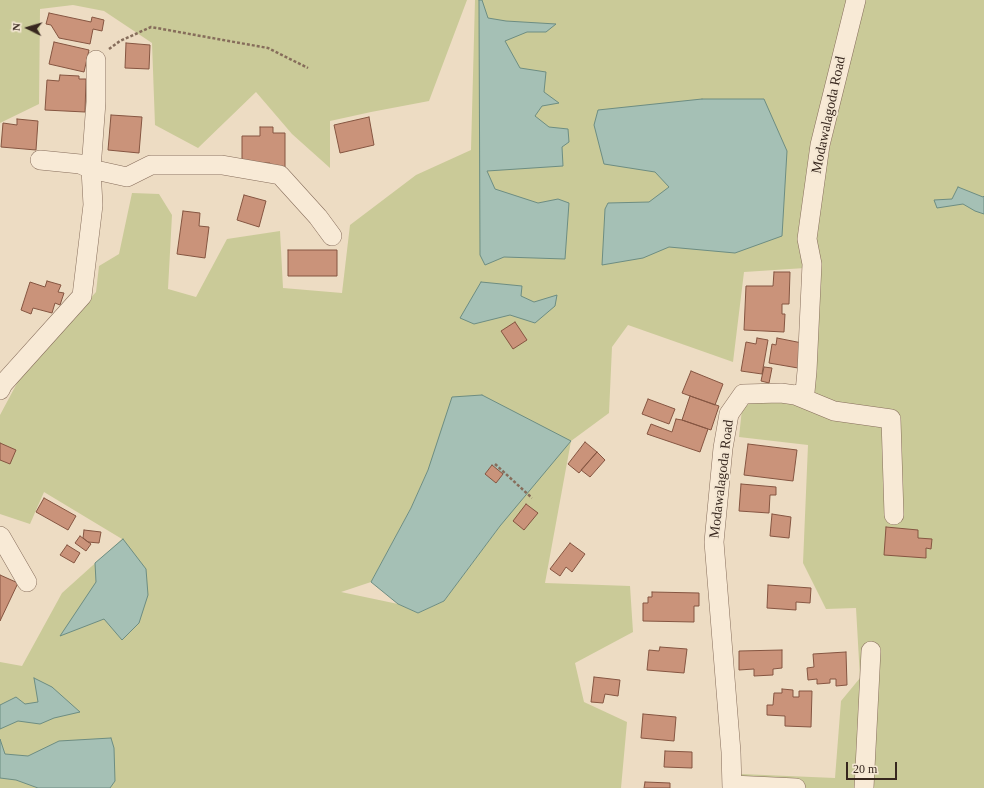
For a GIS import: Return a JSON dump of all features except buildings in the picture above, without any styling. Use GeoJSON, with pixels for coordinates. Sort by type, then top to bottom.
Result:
{"type":"FeatureCollection","features":[{"type":"Feature","properties":{"kind":"street","name":"Modawalagoda Road"},"geometry":{"type":"LineString","coordinates":[[732,786],[731,752],[714,542],[723,448],[729,414],[743,394],[781,393],[795,395],[805,392],[812,264],[807,239],[820,145],[856,0]]}},
{"type":"Feature","properties":{"kind":"street"},"geometry":{"type":"LineString","coordinates":[[0,390],[3,384],[82,296],[93,205],[91,169],[96,102],[96,60]]}},
{"type":"Feature","properties":{"kind":"street"},"geometry":{"type":"LineString","coordinates":[[40,160],[80,164],[91,169],[127,177],[151,165],[222,165],[280,175],[318,217],[332,236]]}},
{"type":"Feature","properties":{"kind":"street"},"geometry":{"type":"LineString","coordinates":[[795,395],[834,411],[891,419],[894,515]]}},
{"type":"Feature","properties":{"kind":"street"},"geometry":{"type":"LineString","coordinates":[[0,536],[27,582]]}},
{"type":"Feature","properties":{"kind":"street"},"geometry":{"type":"LineString","coordinates":[[864,788],[871,651]]}},
{"type":"Feature","properties":{"kind":"street"},"geometry":{"type":"LineString","coordinates":[[732,786],[796,788]]}},
{"type":"Feature","properties":{"kind":"path"},"geometry":{"type":"LineString","coordinates":[[96,60],[120,41],[151,26],[268,48],[308,68]]}},
{"type":"Feature","properties":{"kind":"path"},"geometry":{"type":"LineString","coordinates":[[495,464],[532,498]]}},
{"type":"Feature","properties":{"kind":"green space"},"geometry":{"type":"Polygon","coordinates":[[[0,0],[467,0],[429,101],[330,121],[330,168],[292,134],[256,92],[198,148],[155,125],[152,43],[104,11],[73,5],[40,9],[39,104],[0,123],[0,0]]]}},
{"type":"Feature","properties":{"kind":"green space"},"geometry":{"type":"Polygon","coordinates":[[[475,0],[847,0],[805,198],[799,250],[805,268],[744,272],[733,362],[628,325],[612,347],[609,413],[571,441],[545,583],[630,586],[633,632],[575,663],[584,702],[627,722],[621,788],[0,788],[0,662],[22,666],[62,593],[122,539],[44,492],[30,524],[0,514],[0,415],[23,372],[96,292],[99,266],[119,254],[132,193],[159,194],[172,215],[168,289],[196,297],[227,239],[280,231],[283,288],[342,293],[350,225],[416,175],[471,150],[475,0]],[[428,470],[411,508],[371,582],[341,592],[398,604],[418,613],[444,601],[500,526],[428,470]]]}},
{"type":"Feature","properties":{"kind":"green space"},"geometry":{"type":"Polygon","coordinates":[[[864,0],[984,0],[984,788],[742,788],[741,774],[835,778],[841,701],[860,678],[856,608],[826,609],[803,563],[808,445],[739,437],[742,409],[753,401],[810,395],[820,255],[814,234],[819,193],[864,0]]]}},
{"type":"Feature","properties":{"kind":"shaded area"},"geometry":{"type":"Polygon","coordinates":[[[479,0],[482,0],[488,18],[506,21],[556,24],[546,32],[527,32],[505,41],[520,68],[546,72],[544,92],[559,103],[542,106],[535,116],[549,127],[568,129],[569,142],[562,147],[563,166],[487,171],[495,189],[538,203],[558,199],[569,203],[565,259],[504,257],[485,265],[480,255],[479,0]]]}},
{"type":"Feature","properties":{"kind":"shaded area"},"geometry":{"type":"Polygon","coordinates":[[[702,99],[764,99],[787,151],[782,236],[735,253],[669,247],[643,258],[602,265],[605,209],[608,203],[649,202],[669,187],[655,172],[604,164],[594,125],[598,110],[702,99]]]}},
{"type":"Feature","properties":{"kind":"shaded area"},"geometry":{"type":"Polygon","coordinates":[[[958,187],[983,197],[984,196],[984,214],[963,204],[937,208],[934,200],[952,199],[958,187]]]}},
{"type":"Feature","properties":{"kind":"shaded area"},"geometry":{"type":"Polygon","coordinates":[[[481,282],[522,286],[521,296],[534,302],[557,295],[555,306],[535,323],[510,315],[474,324],[460,318],[481,282]]]}},
{"type":"Feature","properties":{"kind":"shaded area"},"geometry":{"type":"Polygon","coordinates":[[[482,395],[571,441],[500,526],[444,601],[418,613],[398,604],[371,582],[411,508],[428,470],[452,397],[482,395]]]}},
{"type":"Feature","properties":{"kind":"shaded area"},"geometry":{"type":"Polygon","coordinates":[[[123,539],[146,569],[148,595],[139,623],[122,640],[104,619],[60,636],[96,582],[95,563],[123,539]]]}},
{"type":"Feature","properties":{"kind":"shaded area"},"geometry":{"type":"Polygon","coordinates":[[[34,678],[52,687],[80,712],[54,718],[40,724],[18,721],[0,729],[0,705],[16,697],[25,704],[38,702],[34,678]]]}},
{"type":"Feature","properties":{"kind":"shaded area"},"geometry":{"type":"Polygon","coordinates":[[[111,738],[114,748],[115,781],[110,788],[38,788],[16,780],[0,778],[0,739],[5,754],[28,756],[59,741],[111,738]]]}}]}
